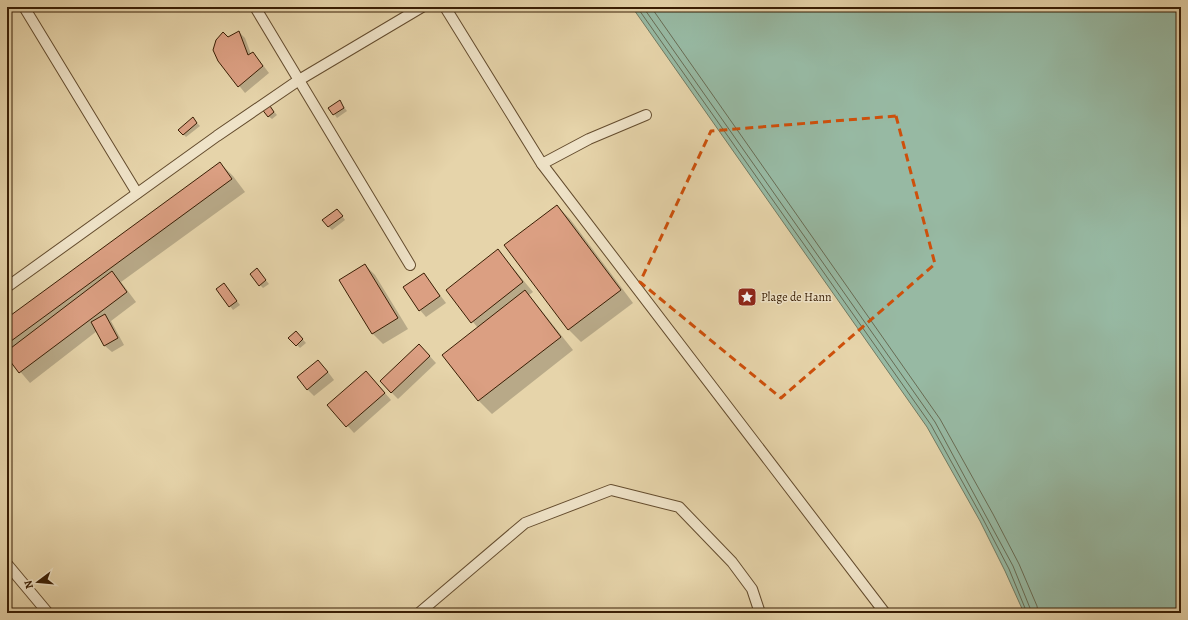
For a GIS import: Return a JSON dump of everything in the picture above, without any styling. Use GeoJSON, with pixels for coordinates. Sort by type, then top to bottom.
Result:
{"type":"FeatureCollection","features":[{"type":"Feature","properties":{"kind":"lane"},"geometry":{"type":"LineString","coordinates":[[24,7],[137,193]]}},
{"type":"Feature","properties":{"kind":"lane"},"geometry":{"type":"LineString","coordinates":[[255,7],[410,265]]}},
{"type":"Feature","properties":{"kind":"lane"},"geometry":{"type":"LineString","coordinates":[[7,287],[137,193],[299,80],[422,7]]}},
{"type":"Feature","properties":{"kind":"lane"},"geometry":{"type":"LineString","coordinates":[[445,7],[542,164],[885,613]]}},
{"type":"Feature","properties":{"kind":"lane"},"geometry":{"type":"LineString","coordinates":[[542,164],[589,139],[646,115]]}},
{"type":"Feature","properties":{"kind":"lane"},"geometry":{"type":"LineString","coordinates":[[419,613],[525,524],[611,490],[679,507],[732,562],[752,589],[760,613]]}},
{"type":"Feature","properties":{"kind":"lane"},"geometry":{"type":"LineString","coordinates":[[7,564],[48,613]]}},
{"type":"Feature","properties":{"kind":"highlighted area"},"geometry":{"type":"Polygon","coordinates":[[[896,116],[935,264],[781,398],[640,282],[711,131],[896,116]]]}},
{"type":"Feature","properties":{"kind":"water"},"geometry":{"type":"Polygon","coordinates":[[[632,7],[1181,7],[1181,613],[1024,613],[980,521],[927,427],[632,7]]]}},
{"type":"Feature","properties":{"kind":"building"},"geometry":{"type":"Polygon","coordinates":[[[239,31],[248,55],[253,52],[263,66],[238,87],[218,61],[213,50],[216,40],[223,32],[228,37],[239,31]]]}},
{"type":"Feature","properties":{"kind":"building"},"geometry":{"type":"Polygon","coordinates":[[[340,100],[344,108],[333,115],[328,108],[340,100]]]}},
{"type":"Feature","properties":{"kind":"building"},"geometry":{"type":"Polygon","coordinates":[[[268,103],[274,112],[268,117],[261,108],[268,103]]]}},
{"type":"Feature","properties":{"kind":"building"},"geometry":{"type":"Polygon","coordinates":[[[193,117],[197,123],[183,135],[178,130],[193,117]]]}},
{"type":"Feature","properties":{"kind":"building"},"geometry":{"type":"Polygon","coordinates":[[[220,162],[232,179],[7,344],[7,318],[220,162]]]}},
{"type":"Feature","properties":{"kind":"building"},"geometry":{"type":"Polygon","coordinates":[[[557,205],[621,290],[568,330],[504,245],[557,205]]]}},
{"type":"Feature","properties":{"kind":"building"},"geometry":{"type":"Polygon","coordinates":[[[337,209],[343,216],[328,227],[322,220],[337,209]]]}},
{"type":"Feature","properties":{"kind":"building"},"geometry":{"type":"Polygon","coordinates":[[[498,249],[523,282],[471,323],[446,290],[498,249]]]}},
{"type":"Feature","properties":{"kind":"building"},"geometry":{"type":"Polygon","coordinates":[[[365,264],[398,318],[372,334],[339,280],[365,264]]]}},
{"type":"Feature","properties":{"kind":"building"},"geometry":{"type":"Polygon","coordinates":[[[257,268],[266,280],[259,286],[250,274],[257,268]]]}},
{"type":"Feature","properties":{"kind":"building"},"geometry":{"type":"Polygon","coordinates":[[[112,271],[127,292],[19,373],[7,357],[7,351],[112,271]]]}},
{"type":"Feature","properties":{"kind":"building"},"geometry":{"type":"Polygon","coordinates":[[[424,273],[440,296],[419,311],[403,287],[424,273]]]}},
{"type":"Feature","properties":{"kind":"building"},"geometry":{"type":"Polygon","coordinates":[[[224,283],[237,301],[229,307],[216,289],[224,283]]]}},
{"type":"Feature","properties":{"kind":"building"},"geometry":{"type":"Polygon","coordinates":[[[525,290],[561,337],[478,401],[442,355],[525,290]]]}},
{"type":"Feature","properties":{"kind":"building"},"geometry":{"type":"Polygon","coordinates":[[[105,314],[118,338],[104,346],[91,322],[105,314]]]}},
{"type":"Feature","properties":{"kind":"building"},"geometry":{"type":"Polygon","coordinates":[[[296,331],[303,339],[296,346],[288,338],[296,331]]]}},
{"type":"Feature","properties":{"kind":"building"},"geometry":{"type":"Polygon","coordinates":[[[419,344],[430,356],[391,393],[380,381],[419,344]]]}},
{"type":"Feature","properties":{"kind":"building"},"geometry":{"type":"Polygon","coordinates":[[[318,360],[328,372],[307,390],[297,377],[318,360]]]}},
{"type":"Feature","properties":{"kind":"building"},"geometry":{"type":"Polygon","coordinates":[[[366,371],[385,393],[346,427],[327,405],[366,371]]]}},
{"type":"Feature","properties":{"kind":"place","name":"Plage de Hann"},"geometry":{"type":"Point","coordinates":[747,297]}}]}
